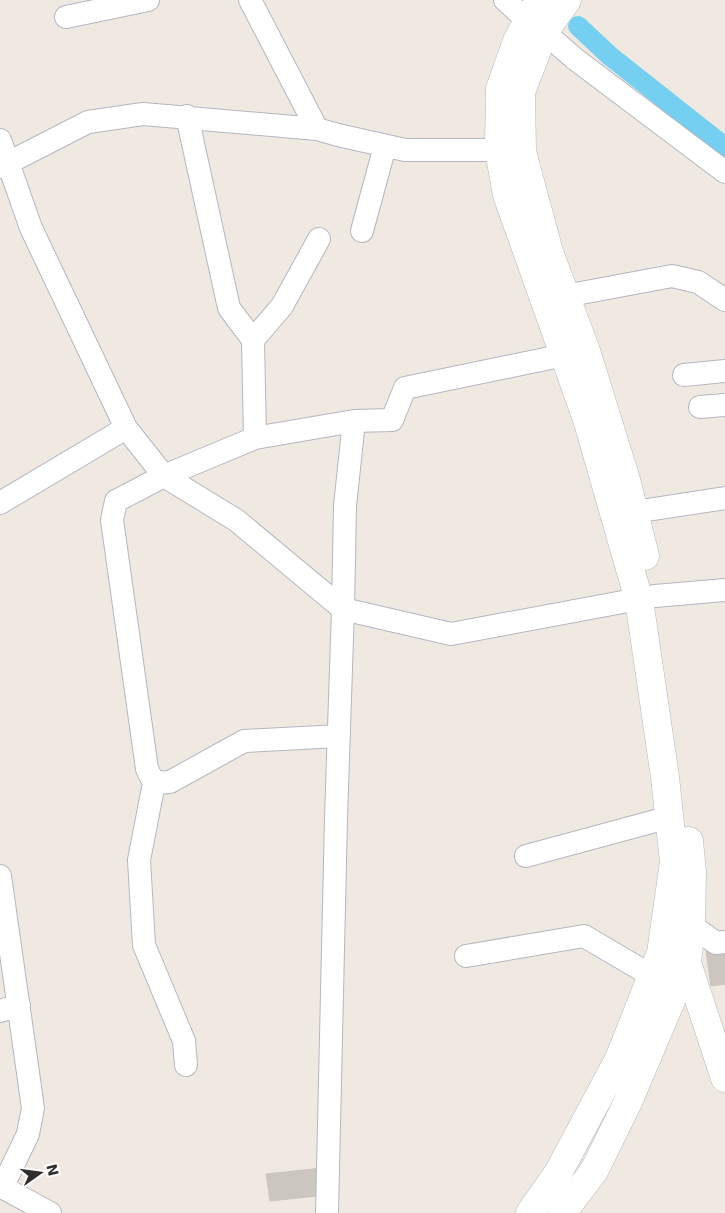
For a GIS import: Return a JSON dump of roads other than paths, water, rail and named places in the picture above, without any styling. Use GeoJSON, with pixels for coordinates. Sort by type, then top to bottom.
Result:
{"type":"FeatureCollection","features":[{"type":"Feature","properties":{"kind":"main road"},"geometry":{"type":"LineString","coordinates":[[530,1213],[558,1173],[619,1059],[662,954],[674,862],[647,598],[634,512],[626,480],[576,353],[507,196],[510,151],[538,18],[567,0]]}},
{"type":"Feature","properties":{"kind":"main road"},"geometry":{"type":"LineString","coordinates":[[510,151],[565,296],[587,419],[647,598],[685,784],[692,872],[691,926],[687,963],[628,1102],[594,1171],[562,1213]]}},
{"type":"Feature","properties":{"kind":"main road"},"geometry":{"type":"LineString","coordinates":[[687,963],[725,1078]]}},
{"type":"Feature","properties":{"kind":"street"},"geometry":{"type":"LineString","coordinates":[[66,17],[148,0]]}},
{"type":"Feature","properties":{"kind":"street"},"geometry":{"type":"LineString","coordinates":[[250,0],[317,129]]}},
{"type":"Feature","properties":{"kind":"street"},"geometry":{"type":"LineString","coordinates":[[504,0],[538,18],[574,59],[725,172]]}},
{"type":"Feature","properties":{"kind":"street"},"geometry":{"type":"LineString","coordinates":[[3,164],[88,122],[143,114],[187,116],[317,129],[405,150],[510,151]]}},
{"type":"Feature","properties":{"kind":"street"},"geometry":{"type":"LineString","coordinates":[[187,116],[229,308],[253,340],[255,438]]}},
{"type":"Feature","properties":{"kind":"street"},"geometry":{"type":"LineString","coordinates":[[0,140],[3,164],[31,228],[126,428],[164,476],[236,520],[344,609],[451,634],[647,598],[725,590]]}},
{"type":"Feature","properties":{"kind":"street"},"geometry":{"type":"LineString","coordinates":[[362,230],[385,146]]}},
{"type":"Feature","properties":{"kind":"street"},"geometry":{"type":"LineString","coordinates":[[253,340],[282,306],[320,239]]}},
{"type":"Feature","properties":{"kind":"street"},"geometry":{"type":"LineString","coordinates":[[565,296],[672,276],[698,282],[725,300]]}},
{"type":"Feature","properties":{"kind":"street"},"geometry":{"type":"LineString","coordinates":[[186,1065],[184,1042],[144,945],[138,860],[154,783],[147,769],[112,520],[116,502],[164,476],[255,438],[354,421],[392,420],[405,388],[576,353]]}},
{"type":"Feature","properties":{"kind":"street"},"geometry":{"type":"LineString","coordinates":[[684,375],[725,371]]}},
{"type":"Feature","properties":{"kind":"street"},"geometry":{"type":"LineString","coordinates":[[700,407],[725,405]]}},
{"type":"Feature","properties":{"kind":"street"},"geometry":{"type":"LineString","coordinates":[[327,1213],[346,506],[354,421]]}},
{"type":"Feature","properties":{"kind":"street"},"geometry":{"type":"LineString","coordinates":[[0,503],[126,428]]}},
{"type":"Feature","properties":{"kind":"street"},"geometry":{"type":"LineString","coordinates":[[634,512],[725,498]]}},
{"type":"Feature","properties":{"kind":"street"},"geometry":{"type":"LineString","coordinates":[[154,783],[170,782],[244,741],[339,736]]}},
{"type":"Feature","properties":{"kind":"street"},"geometry":{"type":"LineString","coordinates":[[526,856],[670,818]]}},
{"type":"Feature","properties":{"kind":"street"},"geometry":{"type":"LineString","coordinates":[[0,876],[10,1008],[33,1108],[28,1134],[1,1186],[50,1213]]}},
{"type":"Feature","properties":{"kind":"street"},"geometry":{"type":"LineString","coordinates":[[691,926],[716,944],[725,942]]}},
{"type":"Feature","properties":{"kind":"street"},"geometry":{"type":"LineString","coordinates":[[466,956],[584,936],[652,976]]}},
{"type":"Feature","properties":{"kind":"waterway"},"geometry":{"type":"LineString","coordinates":[[578,26],[610,56],[725,147]]}}]}
